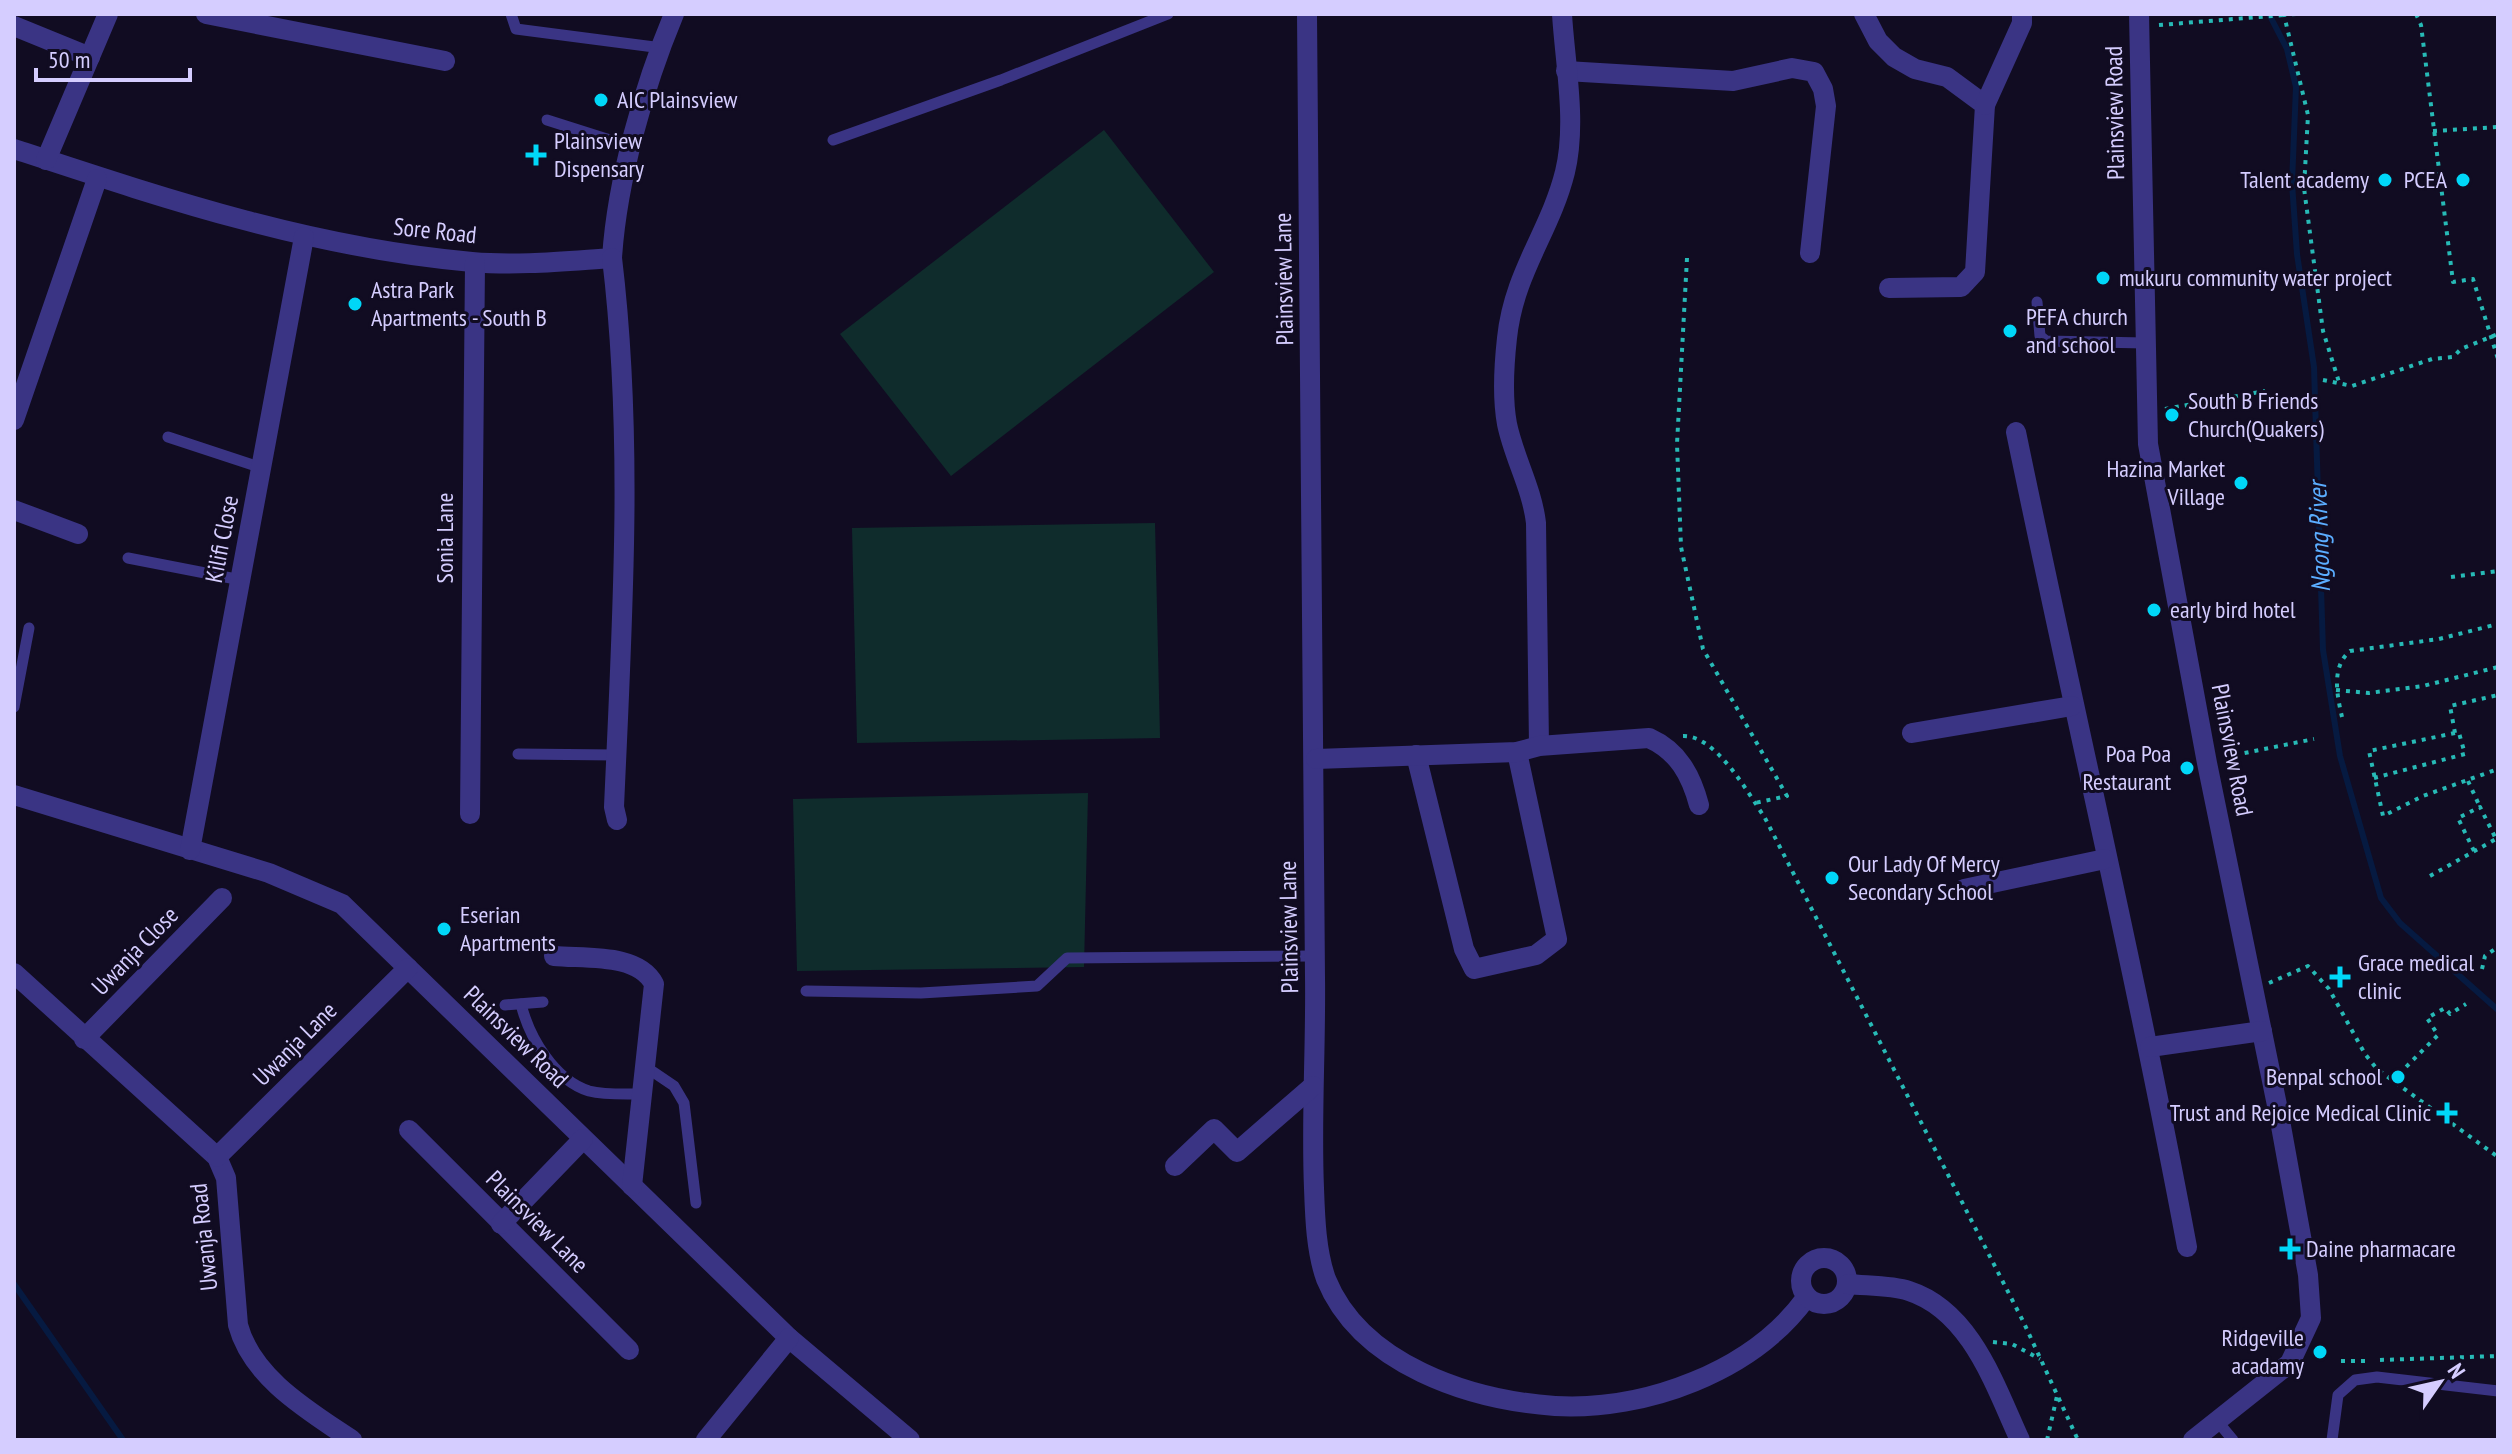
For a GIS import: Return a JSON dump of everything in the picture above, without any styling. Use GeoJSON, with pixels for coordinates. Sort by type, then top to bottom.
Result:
{"type":"FeatureCollection","features":[{"type":"Feature","properties":{"kind":"street"},"geometry":{"type":"LineString","coordinates":[[46,160],[108,14]]}},
{"type":"Feature","properties":{"kind":"street"},"geometry":{"type":"LineString","coordinates":[[210,14],[298,23],[445,61]]}},
{"type":"Feature","properties":{"kind":"street"},"geometry":{"type":"LineString","coordinates":[[617,820],[614,807],[625,601],[620,339],[612,258],[614,231],[633,147],[674,14]]}},
{"type":"Feature","properties":{"kind":"street","name":"Plainsview Lane"},"geometry":{"type":"LineString","coordinates":[[1307,14],[1316,759],[1313,1086],[1316,1225],[1325,1276],[1343,1311],[1378,1347],[1425,1375],[1529,1404],[1584,1408],[1686,1384],[1723,1369],[1789,1321],[1806,1298]]}},
{"type":"Feature","properties":{"kind":"street"},"geometry":{"type":"LineString","coordinates":[[1539,746],[1536,523],[1534,503],[1507,423],[1505,384],[1511,310],[1523,268],[1565,171],[1569,123],[1562,14]]}},
{"type":"Feature","properties":{"kind":"street"},"geometry":{"type":"LineString","coordinates":[[1864,14],[1878,41],[1894,57],[1915,69],[1947,77],[1985,105]]}},
{"type":"Feature","properties":{"kind":"street"},"geometry":{"type":"LineString","coordinates":[[1889,288],[1961,287],[1975,272],[1985,105],[2022,23],[2022,14]]}},
{"type":"Feature","properties":{"kind":"street","name":"Plainsview Road"},"geometry":{"type":"LineString","coordinates":[[2139,21],[2148,444],[2207,763],[2300,1227],[2311,1318],[2290,1363],[2193,1440]]}},
{"type":"Feature","properties":{"kind":"street"},"geometry":{"type":"LineString","coordinates":[[14,26],[90,57]]}},
{"type":"Feature","properties":{"kind":"street"},"geometry":{"type":"LineString","coordinates":[[1566,71],[1733,81],[1792,68],[1814,72],[1823,89],[1826,106],[1810,253]]}},
{"type":"Feature","properties":{"kind":"street","name":"Sore Road"},"geometry":{"type":"LineString","coordinates":[[14,149],[97,179],[304,237],[475,263],[612,258]]}},
{"type":"Feature","properties":{"kind":"street"},"geometry":{"type":"LineString","coordinates":[[14,420],[97,179]]}},
{"type":"Feature","properties":{"kind":"street","name":"Kilifi Close"},"geometry":{"type":"LineString","coordinates":[[190,850],[304,237]]}},
{"type":"Feature","properties":{"kind":"street","name":"Sonia Lane"},"geometry":{"type":"LineString","coordinates":[[470,814],[475,263]]}},
{"type":"Feature","properties":{"kind":"street"},"geometry":{"type":"LineString","coordinates":[[2016,432],[2105,859],[2150,1047],[2187,1247]]}},
{"type":"Feature","properties":{"kind":"street"},"geometry":{"type":"LineString","coordinates":[[14,510],[78,534]]}},
{"type":"Feature","properties":{"kind":"street"},"geometry":{"type":"LineString","coordinates":[[1912,733],[2072,706]]}},
{"type":"Feature","properties":{"kind":"street"},"geometry":{"type":"LineString","coordinates":[[1316,759],[1517,752],[1539,746],[1649,738],[1662,744],[1680,761],[1699,805]]}},
{"type":"Feature","properties":{"kind":"street"},"geometry":{"type":"LineString","coordinates":[[1416,755],[1464,949],[1474,969],[1536,955],[1557,939],[1517,752]]}},
{"type":"Feature","properties":{"kind":"street","name":"Plainsview Road"},"geometry":{"type":"LineString","coordinates":[[14,795],[269,873],[332,898],[351,911],[789,1338],[910,1440]]}},
{"type":"Feature","properties":{"kind":"street"},"geometry":{"type":"LineString","coordinates":[[1964,889],[2105,859]]}},
{"type":"Feature","properties":{"kind":"street","name":"Uwanja Close"},"geometry":{"type":"LineString","coordinates":[[84,1039],[222,898]]}},
{"type":"Feature","properties":{"kind":"street"},"geometry":{"type":"LineString","coordinates":[[554,956],[632,964],[648,973],[654,984],[655,1002],[643,1065],[632,1186]]}},
{"type":"Feature","properties":{"kind":"street","name":"Uwanja Lane"},"geometry":{"type":"LineString","coordinates":[[217,1157],[408,968]]}},
{"type":"Feature","properties":{"kind":"street","name":"Uwanja Road"},"geometry":{"type":"LineString","coordinates":[[14,973],[217,1157],[226,1178],[238,1325],[244,1346],[277,1384],[352,1440]]}},
{"type":"Feature","properties":{"kind":"street"},"geometry":{"type":"LineString","coordinates":[[2150,1047],[2262,1031]]}},
{"type":"Feature","properties":{"kind":"street"},"geometry":{"type":"LineString","coordinates":[[1175,1166],[1214,1129],[1237,1152],[1313,1086]]}},
{"type":"Feature","properties":{"kind":"street","name":"Plainsview Lane"},"geometry":{"type":"LineString","coordinates":[[409,1130],[629,1350]]}},
{"type":"Feature","properties":{"kind":"street"},"geometry":{"type":"LineString","coordinates":[[501,1224],[583,1139]]}},
{"type":"Feature","properties":{"kind":"street"},"geometry":{"type":"LineString","coordinates":[[1830,1257],[1844,1268],[1848,1284],[1841,1299],[1823,1305],[1806,1298],[1800,1285],[1801,1269],[1815,1258],[1830,1257]]}},
{"type":"Feature","properties":{"kind":"street"},"geometry":{"type":"LineString","coordinates":[[1848,1284],[1908,1290],[1933,1301],[1971,1339],[2020,1440]]}},
{"type":"Feature","properties":{"kind":"street"},"geometry":{"type":"LineString","coordinates":[[706,1440],[789,1338]]}},
{"type":"Feature","properties":{"kind":"lane"},"geometry":{"type":"LineString","coordinates":[[511,14],[516,29],[662,48]]}},
{"type":"Feature","properties":{"kind":"lane"},"geometry":{"type":"LineString","coordinates":[[833,140],[1001,80],[1168,14]]}},
{"type":"Feature","properties":{"kind":"lane"},"geometry":{"type":"LineString","coordinates":[[547,120],[633,147]]}},
{"type":"Feature","properties":{"kind":"lane"},"geometry":{"type":"LineString","coordinates":[[2037,302],[2040,336],[2046,341],[2145,343]]}},
{"type":"Feature","properties":{"kind":"lane"},"geometry":{"type":"LineString","coordinates":[[168,437],[262,468]]}},
{"type":"Feature","properties":{"kind":"lane"},"geometry":{"type":"LineString","coordinates":[[128,558],[241,580]]}},
{"type":"Feature","properties":{"kind":"lane"},"geometry":{"type":"LineString","coordinates":[[14,707],[29,628]]}},
{"type":"Feature","properties":{"kind":"lane"},"geometry":{"type":"LineString","coordinates":[[518,754],[616,755]]}},
{"type":"Feature","properties":{"kind":"lane"},"geometry":{"type":"LineString","coordinates":[[806,991],[921,993],[1037,986],[1067,958],[1315,956]]}},
{"type":"Feature","properties":{"kind":"lane"},"geometry":{"type":"LineString","coordinates":[[505,1005],[543,1002]]}},
{"type":"Feature","properties":{"kind":"lane"},"geometry":{"type":"LineString","coordinates":[[521,1004],[536,1042],[576,1085],[601,1093],[640,1094]]}},
{"type":"Feature","properties":{"kind":"lane"},"geometry":{"type":"LineString","coordinates":[[643,1065],[674,1086],[684,1103],[696,1203]]}},
{"type":"Feature","properties":{"kind":"lane"},"geometry":{"type":"LineString","coordinates":[[2332,1440],[2338,1395],[2355,1380],[2377,1377],[2498,1391]]}},
{"type":"Feature","properties":{"kind":"lane"},"geometry":{"type":"LineString","coordinates":[[2218,1422],[2233,1440]]}},
{"type":"Feature","properties":{"kind":"path"},"geometry":{"type":"LineString","coordinates":[[2139,21],[2296,14]]}},
{"type":"Feature","properties":{"kind":"path"},"geometry":{"type":"LineString","coordinates":[[2416,14],[2421,25],[2453,282],[2473,279],[2498,359]]}},
{"type":"Feature","properties":{"kind":"path"},"geometry":{"type":"LineString","coordinates":[[2284,15],[2308,115],[2304,188],[2323,331],[2339,382]]}},
{"type":"Feature","properties":{"kind":"path"},"geometry":{"type":"LineString","coordinates":[[2433,131],[2498,127]]}},
{"type":"Feature","properties":{"kind":"path"},"geometry":{"type":"LineString","coordinates":[[1687,258],[1677,444],[1681,547],[1703,649],[1787,796],[1755,803]]}},
{"type":"Feature","properties":{"kind":"path"},"geometry":{"type":"LineString","coordinates":[[2323,380],[2352,386],[2432,359],[2453,357],[2461,349],[2498,334]]}},
{"type":"Feature","properties":{"kind":"path"},"geometry":{"type":"LineString","coordinates":[[2146,412],[2265,391]]}},
{"type":"Feature","properties":{"kind":"path"},"geometry":{"type":"LineString","coordinates":[[2451,577],[2498,571]]}},
{"type":"Feature","properties":{"kind":"path"},"geometry":{"type":"LineString","coordinates":[[2342,717],[2336,690],[2341,660],[2355,648],[2416,643],[2498,624]]}},
{"type":"Feature","properties":{"kind":"path"},"geometry":{"type":"LineString","coordinates":[[2336,690],[2369,693],[2423,686],[2498,667]]}},
{"type":"Feature","properties":{"kind":"path"},"geometry":{"type":"LineString","coordinates":[[2455,733],[2450,706],[2498,695]]}},
{"type":"Feature","properties":{"kind":"path"},"geometry":{"type":"LineString","coordinates":[[2373,778],[2465,754],[2459,733],[2455,733],[2369,751],[2373,778],[2383,816],[2423,796],[2498,769]]}},
{"type":"Feature","properties":{"kind":"path"},"geometry":{"type":"LineString","coordinates":[[1649,738],[1692,736],[1711,746],[1755,803],[2042,1360],[2078,1440]]}},
{"type":"Feature","properties":{"kind":"path"},"geometry":{"type":"LineString","coordinates":[[2207,763],[2314,739]]}},
{"type":"Feature","properties":{"kind":"path"},"geometry":{"type":"LineString","coordinates":[[2430,876],[2497,839],[2468,781]]}},
{"type":"Feature","properties":{"kind":"path"},"geometry":{"type":"LineString","coordinates":[[2474,851],[2458,818],[2480,807]]}},
{"type":"Feature","properties":{"kind":"path"},"geometry":{"type":"LineString","coordinates":[[2482,969],[2485,956],[2498,947]]}},
{"type":"Feature","properties":{"kind":"path"},"geometry":{"type":"LineString","coordinates":[[2253,989],[2308,966],[2329,989],[2365,1054],[2392,1081],[2498,1157]]}},
{"type":"Feature","properties":{"kind":"path"},"geometry":{"type":"LineString","coordinates":[[2392,1081],[2438,1035],[2427,1018],[2445,1008],[2450,1014],[2466,1004]]}},
{"type":"Feature","properties":{"kind":"path"},"geometry":{"type":"LineString","coordinates":[[1971,1339],[2012,1344],[2042,1360]]}},
{"type":"Feature","properties":{"kind":"path"},"geometry":{"type":"LineString","coordinates":[[2341,1361],[2498,1356]]}},
{"type":"Feature","properties":{"kind":"path"},"geometry":{"type":"LineString","coordinates":[[2047,1440],[2057,1394]]}},
{"type":"Feature","properties":{"kind":"green space"},"geometry":{"type":"Polygon","coordinates":[[[1104,130],[1214,272],[951,476],[840,334],[1104,130]]]}},
{"type":"Feature","properties":{"kind":"green space"},"geometry":{"type":"Polygon","coordinates":[[[1155,523],[1160,738],[857,743],[852,528],[1155,523]]]}},
{"type":"Feature","properties":{"kind":"green space"},"geometry":{"type":"Polygon","coordinates":[[[1088,793],[1084,967],[797,971],[793,799],[1088,793]]]}},
{"type":"Feature","properties":{"kind":"waterway","name":"Ngong River"},"geometry":{"type":"LineString","coordinates":[[2269,14],[2287,49],[2296,87],[2292,183],[2297,254],[2314,367],[2323,650],[2340,756],[2381,898],[2400,923],[2498,1010]]}},
{"type":"Feature","properties":{"kind":"waterway"},"geometry":{"type":"LineString","coordinates":[[14,1284],[123,1440]]}},
{"type":"Feature","properties":{"kind":"place","name":"AIC Plainsview"},"geometry":{"type":"Point","coordinates":[601,100]}},
{"type":"Feature","properties":{"kind":"place","name":"Plainsview Dispensary"},"geometry":{"type":"Point","coordinates":[536,155]}},
{"type":"Feature","properties":{"kind":"place","name":"Talent academy"},"geometry":{"type":"Point","coordinates":[2385,180]}},
{"type":"Feature","properties":{"kind":"place","name":"PCEA"},"geometry":{"type":"Point","coordinates":[2463,180]}},
{"type":"Feature","properties":{"kind":"place","name":"mukuru community water project"},"geometry":{"type":"Point","coordinates":[2103,278]}},
{"type":"Feature","properties":{"kind":"place","name":"Astra Park Apartments - South B"},"geometry":{"type":"Point","coordinates":[355,304]}},
{"type":"Feature","properties":{"kind":"place","name":"PEFA church and school"},"geometry":{"type":"Point","coordinates":[2010,331]}},
{"type":"Feature","properties":{"kind":"place","name":"South B Friends Church(Quakers)"},"geometry":{"type":"Point","coordinates":[2172,415]}},
{"type":"Feature","properties":{"kind":"place","name":"Hazina Market Village"},"geometry":{"type":"Point","coordinates":[2241,483]}},
{"type":"Feature","properties":{"kind":"place","name":"early bird hotel"},"geometry":{"type":"Point","coordinates":[2154,610]}},
{"type":"Feature","properties":{"kind":"place","name":"Poa Poa Restaurant"},"geometry":{"type":"Point","coordinates":[2187,768]}},
{"type":"Feature","properties":{"kind":"place","name":"Our Lady Of Mercy Secondary School"},"geometry":{"type":"Point","coordinates":[1832,878]}},
{"type":"Feature","properties":{"kind":"place","name":"Eserian Apartments"},"geometry":{"type":"Point","coordinates":[444,929]}},
{"type":"Feature","properties":{"kind":"place","name":"Grace medical clinic"},"geometry":{"type":"Point","coordinates":[2340,977]}},
{"type":"Feature","properties":{"kind":"place","name":"Benpal school"},"geometry":{"type":"Point","coordinates":[2398,1077]}},
{"type":"Feature","properties":{"kind":"place","name":"Trust and Rejoice Medical Clinic"},"geometry":{"type":"Point","coordinates":[2447,1113]}},
{"type":"Feature","properties":{"kind":"place","name":"Daine pharmacare"},"geometry":{"type":"Point","coordinates":[2290,1249]}},
{"type":"Feature","properties":{"kind":"place","name":"Ridgeville acadamy"},"geometry":{"type":"Point","coordinates":[2320,1352]}}]}
